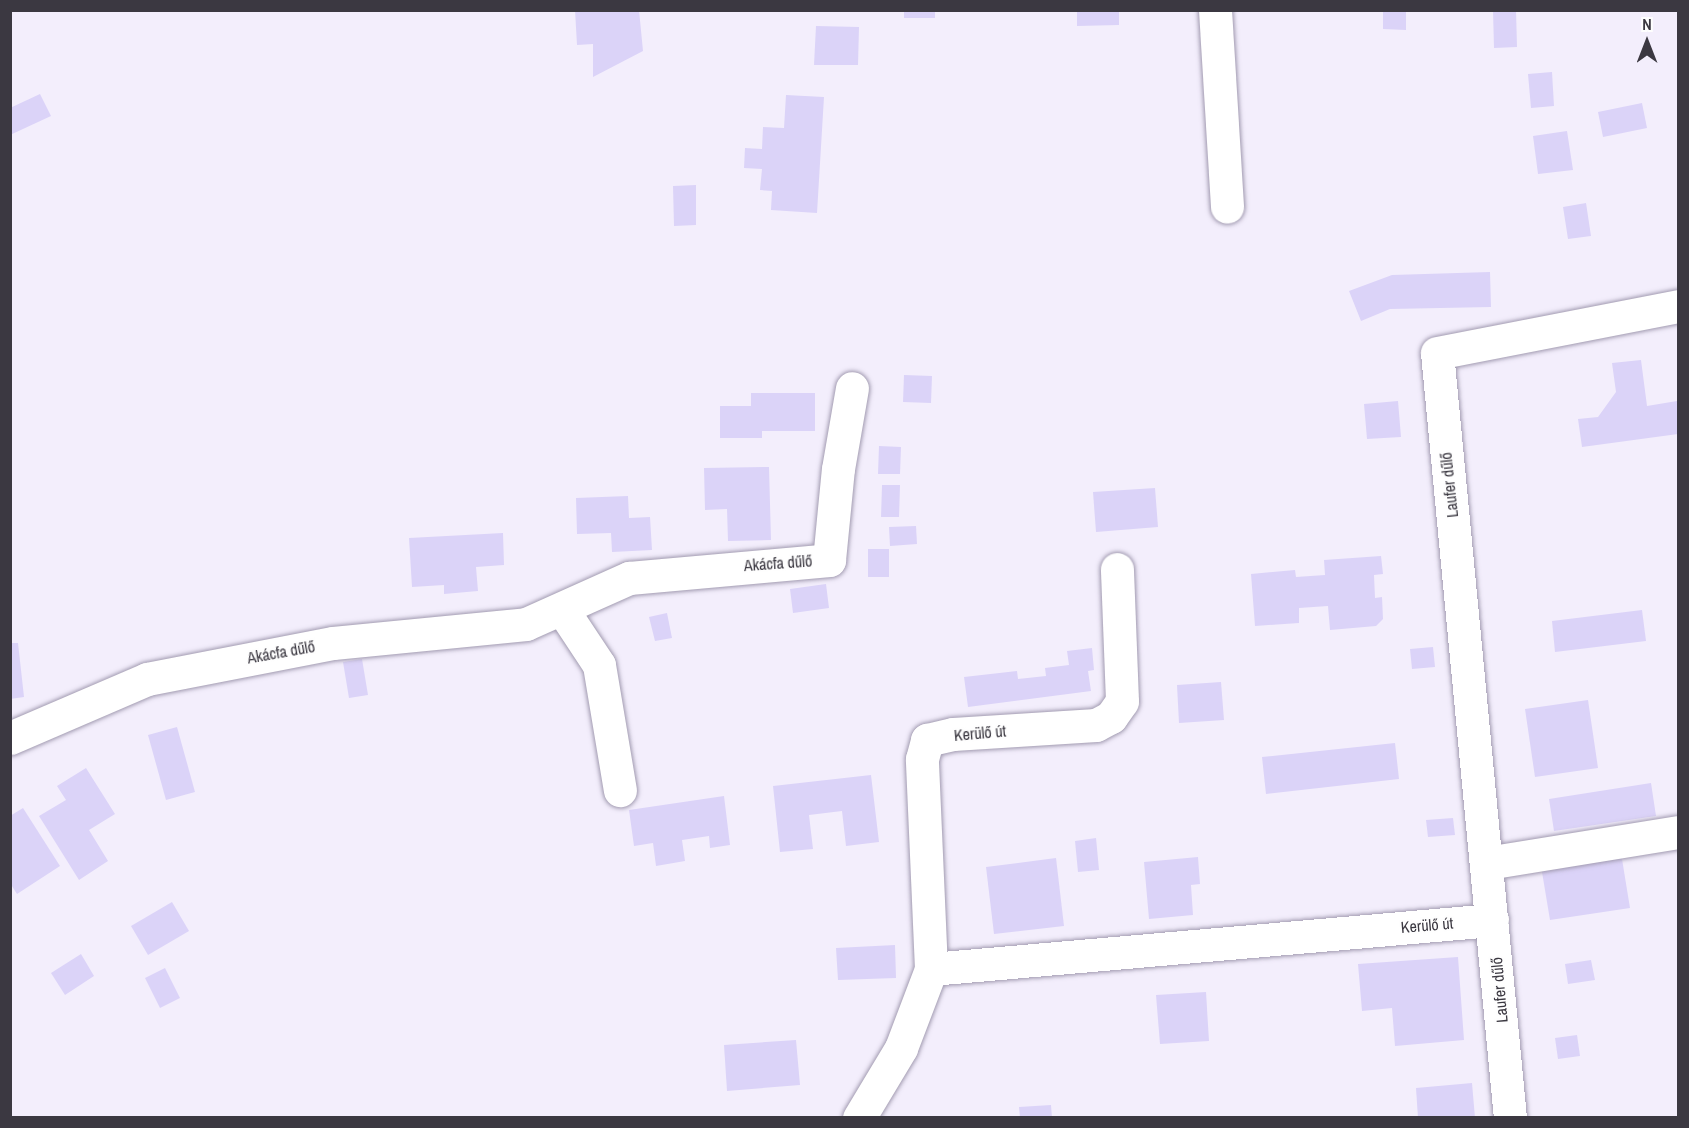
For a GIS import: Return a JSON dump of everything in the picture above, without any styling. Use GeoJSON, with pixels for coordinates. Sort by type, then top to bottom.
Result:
{"type":"FeatureCollection","features":[{"type":"Feature","properties":{"kind":"street"},"geometry":{"type":"LineString","coordinates":[[1215,10],[1227,207]]}},
{"type":"Feature","properties":{"kind":"street","name":"Laufer dűlő"},"geometry":{"type":"LineString","coordinates":[[1510,1118],[1437,353],[1678,306]]}},
{"type":"Feature","properties":{"kind":"street","name":"Akácfa dűlő"},"geometry":{"type":"LineString","coordinates":[[10,738],[147,679],[333,643],[526,624],[629,578],[829,560],[838,469],[852,388]]}},
{"type":"Feature","properties":{"kind":"street","name":"Kerülő út"},"geometry":{"type":"LineString","coordinates":[[859,1118],[877,1080],[901,1048],[931,969],[922,759],[927,740],[954,734],[1096,725],[1110,717],[1122,701],[1117,569]]}},
{"type":"Feature","properties":{"kind":"street"},"geometry":{"type":"LineString","coordinates":[[562,609],[598,665],[620,790]]}},
{"type":"Feature","properties":{"kind":"street"},"geometry":{"type":"LineString","coordinates":[[1487,862],[1678,832]]}},
{"type":"Feature","properties":{"kind":"street","name":"Kerülő út"},"geometry":{"type":"LineString","coordinates":[[931,969],[1492,920]]}},
{"type":"Feature","properties":{"kind":"building"},"geometry":{"type":"Polygon","coordinates":[[[575,10],[639,10],[643,51],[593,77],[593,44],[577,45],[575,10]]]}},
{"type":"Feature","properties":{"kind":"building"},"geometry":{"type":"Polygon","coordinates":[[[904,10],[935,10],[935,18],[904,18],[904,10]]]}},
{"type":"Feature","properties":{"kind":"building"},"geometry":{"type":"Polygon","coordinates":[[[1077,10],[1119,10],[1119,25],[1077,26],[1077,10]]]}},
{"type":"Feature","properties":{"kind":"building"},"geometry":{"type":"Polygon","coordinates":[[[1383,10],[1406,10],[1406,30],[1383,29],[1383,10]]]}},
{"type":"Feature","properties":{"kind":"building"},"geometry":{"type":"Polygon","coordinates":[[[1493,10],[1516,10],[1517,47],[1494,48],[1493,10]]]}},
{"type":"Feature","properties":{"kind":"building"},"geometry":{"type":"Polygon","coordinates":[[[816,26],[859,27],[858,65],[814,65],[816,26]]]}},
{"type":"Feature","properties":{"kind":"building"},"geometry":{"type":"Polygon","coordinates":[[[1552,72],[1554,106],[1531,108],[1528,74],[1552,72]]]}},
{"type":"Feature","properties":{"kind":"building"},"geometry":{"type":"Polygon","coordinates":[[[40,94],[51,116],[10,135],[10,108],[40,94]]]}},
{"type":"Feature","properties":{"kind":"building"},"geometry":{"type":"Polygon","coordinates":[[[786,95],[824,97],[817,213],[771,210],[772,191],[760,190],[762,169],[744,168],[745,148],[762,149],[763,127],[784,128],[786,95]]]}},
{"type":"Feature","properties":{"kind":"building"},"geometry":{"type":"Polygon","coordinates":[[[1642,103],[1647,128],[1603,137],[1598,112],[1642,103]]]}},
{"type":"Feature","properties":{"kind":"building"},"geometry":{"type":"Polygon","coordinates":[[[1567,131],[1573,170],[1538,174],[1533,136],[1567,131]]]}},
{"type":"Feature","properties":{"kind":"building"},"geometry":{"type":"Polygon","coordinates":[[[696,185],[696,225],[674,226],[673,186],[696,185]]]}},
{"type":"Feature","properties":{"kind":"building"},"geometry":{"type":"Polygon","coordinates":[[[1586,203],[1591,236],[1568,239],[1563,207],[1586,203]]]}},
{"type":"Feature","properties":{"kind":"building"},"geometry":{"type":"Polygon","coordinates":[[[1490,272],[1491,307],[1390,309],[1361,321],[1349,291],[1392,275],[1490,272]]]}},
{"type":"Feature","properties":{"kind":"building"},"geometry":{"type":"Polygon","coordinates":[[[1641,360],[1647,406],[1677,401],[1678,434],[1582,447],[1578,419],[1598,417],[1616,392],[1612,363],[1641,360]]]}},
{"type":"Feature","properties":{"kind":"building"},"geometry":{"type":"Polygon","coordinates":[[[904,375],[932,376],[931,403],[903,402],[904,375]]]}},
{"type":"Feature","properties":{"kind":"building"},"geometry":{"type":"Polygon","coordinates":[[[751,393],[815,393],[815,431],[762,431],[762,438],[720,438],[720,406],[751,406],[751,393]]]}},
{"type":"Feature","properties":{"kind":"building"},"geometry":{"type":"Polygon","coordinates":[[[1398,401],[1401,437],[1367,439],[1364,404],[1398,401]]]}},
{"type":"Feature","properties":{"kind":"building"},"geometry":{"type":"Polygon","coordinates":[[[879,446],[901,447],[900,474],[878,474],[879,446]]]}},
{"type":"Feature","properties":{"kind":"building"},"geometry":{"type":"Polygon","coordinates":[[[769,467],[771,540],[728,541],[727,509],[705,510],[704,468],[769,467]]]}},
{"type":"Feature","properties":{"kind":"building"},"geometry":{"type":"Polygon","coordinates":[[[882,485],[900,485],[899,517],[881,517],[882,485]]]}},
{"type":"Feature","properties":{"kind":"building"},"geometry":{"type":"Polygon","coordinates":[[[1155,488],[1158,527],[1096,532],[1093,492],[1155,488]]]}},
{"type":"Feature","properties":{"kind":"building"},"geometry":{"type":"Polygon","coordinates":[[[628,496],[629,518],[650,517],[652,550],[612,552],[611,533],[577,534],[576,498],[628,496]]]}},
{"type":"Feature","properties":{"kind":"building"},"geometry":{"type":"Polygon","coordinates":[[[916,526],[917,544],[890,546],[889,527],[916,526]]]}},
{"type":"Feature","properties":{"kind":"building"},"geometry":{"type":"Polygon","coordinates":[[[503,533],[504,565],[476,567],[478,591],[444,594],[444,585],[412,587],[409,538],[503,533]]]}},
{"type":"Feature","properties":{"kind":"building"},"geometry":{"type":"Polygon","coordinates":[[[868,549],[889,549],[889,577],[868,577],[868,549]]]}},
{"type":"Feature","properties":{"kind":"building"},"geometry":{"type":"Polygon","coordinates":[[[1381,556],[1383,574],[1374,575],[1375,598],[1382,597],[1383,619],[1376,626],[1330,630],[1328,606],[1299,608],[1299,623],[1255,626],[1251,574],[1295,570],[1296,577],[1325,575],[1324,560],[1381,556]]]}},
{"type":"Feature","properties":{"kind":"building"},"geometry":{"type":"Polygon","coordinates":[[[826,584],[829,608],[793,613],[790,589],[826,584]]]}},
{"type":"Feature","properties":{"kind":"building"},"geometry":{"type":"Polygon","coordinates":[[[1642,610],[1646,641],[1555,652],[1552,621],[1642,610]]]}},
{"type":"Feature","properties":{"kind":"building"},"geometry":{"type":"Polygon","coordinates":[[[667,613],[672,638],[655,641],[649,617],[667,613]]]}},
{"type":"Feature","properties":{"kind":"building"},"geometry":{"type":"Polygon","coordinates":[[[10,643],[18,643],[24,697],[10,699],[10,643]]]}},
{"type":"Feature","properties":{"kind":"building"},"geometry":{"type":"Polygon","coordinates":[[[1433,647],[1435,667],[1412,669],[1410,649],[1433,647]]]}},
{"type":"Feature","properties":{"kind":"building"},"geometry":{"type":"Polygon","coordinates":[[[1092,648],[1094,670],[1088,671],[1091,691],[968,707],[964,677],[1017,671],[1018,679],[1046,676],[1045,668],[1069,665],[1067,651],[1092,648]]]}},
{"type":"Feature","properties":{"kind":"building"},"geometry":{"type":"Polygon","coordinates":[[[362,659],[368,695],[349,698],[343,662],[362,659]]]}},
{"type":"Feature","properties":{"kind":"building"},"geometry":{"type":"Polygon","coordinates":[[[1221,682],[1224,720],[1179,723],[1177,685],[1221,682]]]}},
{"type":"Feature","properties":{"kind":"building"},"geometry":{"type":"Polygon","coordinates":[[[1588,700],[1598,768],[1535,777],[1525,709],[1588,700]]]}},
{"type":"Feature","properties":{"kind":"building"},"geometry":{"type":"Polygon","coordinates":[[[177,727],[195,792],[166,800],[148,735],[177,727]]]}},
{"type":"Feature","properties":{"kind":"building"},"geometry":{"type":"Polygon","coordinates":[[[1395,743],[1399,779],[1266,794],[1262,757],[1395,743]]]}},
{"type":"Feature","properties":{"kind":"building"},"geometry":{"type":"Polygon","coordinates":[[[86,768],[115,814],[89,830],[108,861],[79,880],[39,816],[66,800],[57,786],[86,768]]]}},
{"type":"Feature","properties":{"kind":"building"},"geometry":{"type":"Polygon","coordinates":[[[871,775],[879,842],[846,846],[842,811],[809,815],[813,849],[780,852],[773,786],[871,775]]]}},
{"type":"Feature","properties":{"kind":"building"},"geometry":{"type":"Polygon","coordinates":[[[1651,783],[1656,816],[1554,831],[1549,799],[1651,783]]]}},
{"type":"Feature","properties":{"kind":"building"},"geometry":{"type":"Polygon","coordinates":[[[724,796],[730,845],[710,848],[709,836],[682,840],[685,861],[656,866],[653,843],[634,846],[629,810],[724,796]]]}},
{"type":"Feature","properties":{"kind":"building"},"geometry":{"type":"Polygon","coordinates":[[[23,808],[60,866],[17,894],[10,883],[10,816],[23,808]]]}},
{"type":"Feature","properties":{"kind":"building"},"geometry":{"type":"Polygon","coordinates":[[[1453,818],[1455,835],[1428,837],[1426,820],[1453,818]]]}},
{"type":"Feature","properties":{"kind":"building"},"geometry":{"type":"Polygon","coordinates":[[[1096,838],[1099,870],[1078,872],[1075,841],[1096,838]]]}},
{"type":"Feature","properties":{"kind":"building"},"geometry":{"type":"Polygon","coordinates":[[[1621,853],[1630,908],[1550,920],[1541,866],[1621,853]]]}},
{"type":"Feature","properties":{"kind":"building"},"geometry":{"type":"Polygon","coordinates":[[[1198,857],[1200,884],[1191,885],[1193,915],[1149,919],[1144,862],[1198,857]]]}},
{"type":"Feature","properties":{"kind":"building"},"geometry":{"type":"Polygon","coordinates":[[[1056,858],[1064,926],[994,934],[986,867],[1056,858]]]}},
{"type":"Feature","properties":{"kind":"building"},"geometry":{"type":"Polygon","coordinates":[[[172,902],[189,931],[148,955],[131,926],[172,902]]]}},
{"type":"Feature","properties":{"kind":"building"},"geometry":{"type":"Polygon","coordinates":[[[895,945],[896,978],[838,980],[836,948],[895,945]]]}},
{"type":"Feature","properties":{"kind":"building"},"geometry":{"type":"Polygon","coordinates":[[[81,954],[94,976],[65,995],[51,973],[81,954]]]}},
{"type":"Feature","properties":{"kind":"building"},"geometry":{"type":"Polygon","coordinates":[[[1458,957],[1464,1040],[1395,1046],[1392,1008],[1362,1011],[1358,964],[1458,957]]]}},
{"type":"Feature","properties":{"kind":"building"},"geometry":{"type":"Polygon","coordinates":[[[1591,960],[1595,980],[1568,984],[1565,964],[1591,960]]]}},
{"type":"Feature","properties":{"kind":"building"},"geometry":{"type":"Polygon","coordinates":[[[165,968],[180,998],[160,1008],[145,978],[165,968]]]}},
{"type":"Feature","properties":{"kind":"building"},"geometry":{"type":"Polygon","coordinates":[[[1206,992],[1209,1041],[1160,1044],[1156,995],[1206,992]]]}},
{"type":"Feature","properties":{"kind":"building"},"geometry":{"type":"Polygon","coordinates":[[[1577,1035],[1580,1056],[1558,1059],[1555,1038],[1577,1035]]]}},
{"type":"Feature","properties":{"kind":"building"},"geometry":{"type":"Polygon","coordinates":[[[796,1040],[800,1085],[727,1091],[724,1045],[796,1040]]]}},
{"type":"Feature","properties":{"kind":"building"},"geometry":{"type":"Polygon","coordinates":[[[1472,1083],[1475,1118],[1418,1118],[1416,1088],[1472,1083]]]}},
{"type":"Feature","properties":{"kind":"building"},"geometry":{"type":"Polygon","coordinates":[[[1051,1105],[1052,1118],[1020,1118],[1019,1107],[1051,1105]]]}}]}
